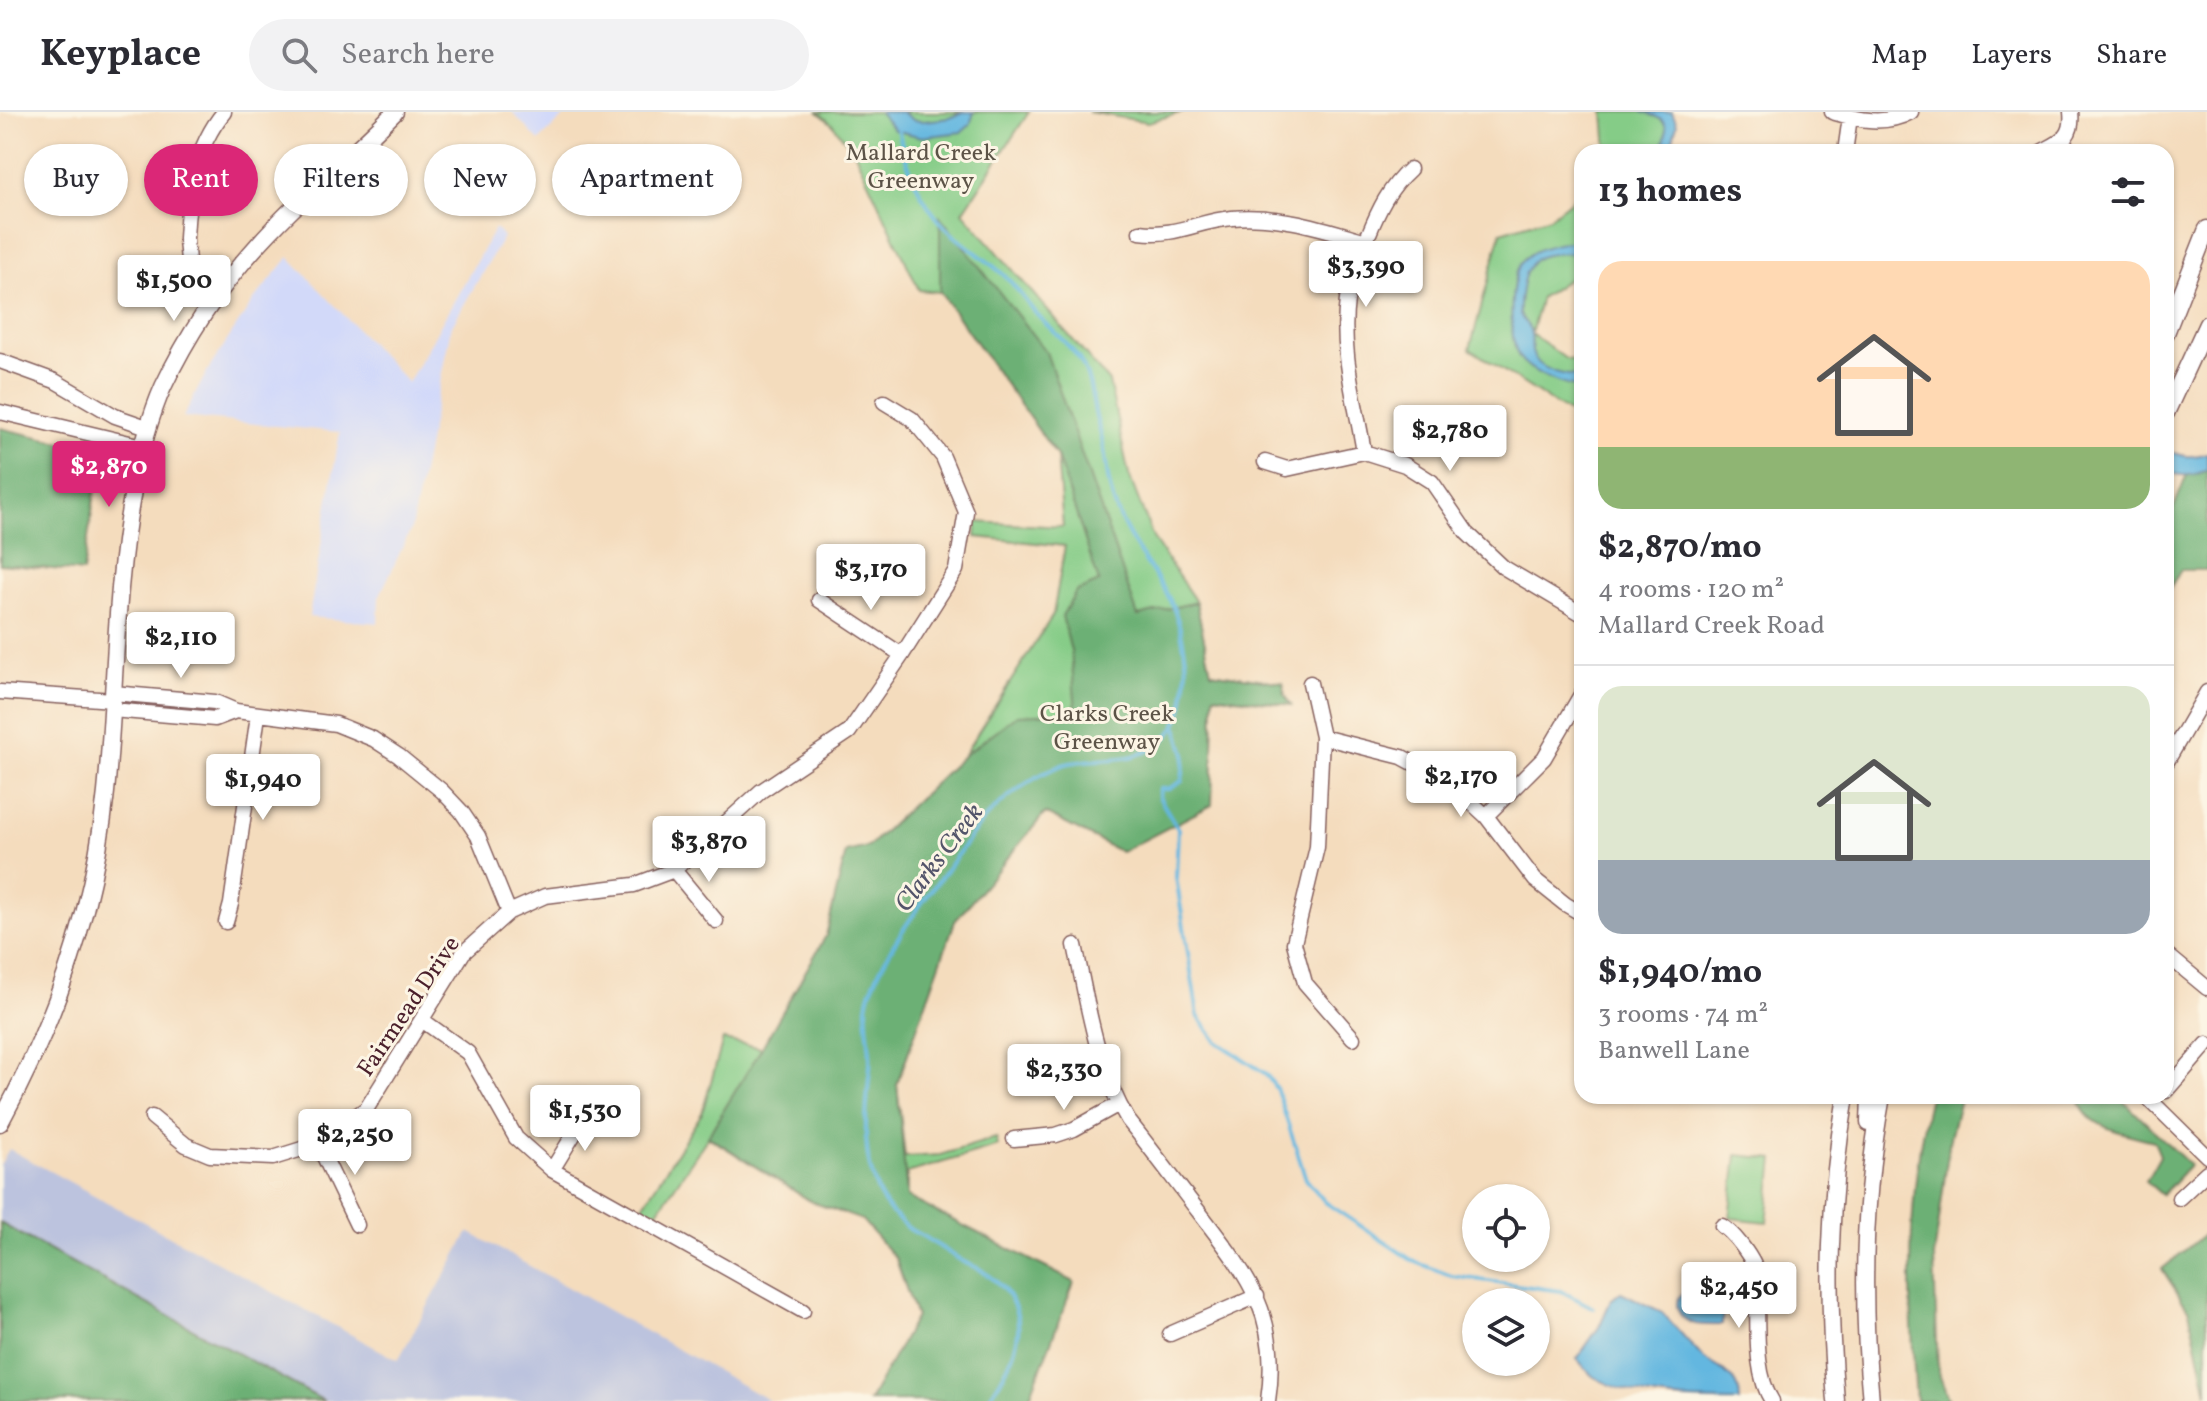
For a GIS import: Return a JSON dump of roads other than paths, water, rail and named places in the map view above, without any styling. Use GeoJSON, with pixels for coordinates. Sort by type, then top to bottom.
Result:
{"type":"FeatureCollection","features":[{"type":"Feature","properties":{"kind":"main road"},"geometry":{"type":"LineString","coordinates":[[0,1123],[51,1019],[84,917],[104,814],[125,545],[142,446],[162,388],[194,329],[242,262],[395,112]]}},
{"type":"Feature","properties":{"kind":"main road"},"geometry":{"type":"LineString","coordinates":[[2174,313],[2207,229]]}},
{"type":"Feature","properties":{"kind":"main road"},"geometry":{"type":"LineString","coordinates":[[2174,396],[2207,324]]}},
{"type":"Feature","properties":{"kind":"main road"},"geometry":{"type":"LineString","coordinates":[[1836,1401],[1829,1305],[1830,1258],[1835,1175],[1845,1104]]}},
{"type":"Feature","properties":{"kind":"main road"},"geometry":{"type":"LineString","coordinates":[[1870,1104],[1871,1164]]}},
{"type":"Feature","properties":{"kind":"main road"},"geometry":{"type":"LineString","coordinates":[[1871,1401],[1864,1309],[1866,1231],[1871,1164],[1881,1104]]}},
{"type":"Feature","properties":{"kind":"street"},"geometry":{"type":"LineString","coordinates":[[181,288],[188,261],[186,233],[196,167],[212,130],[224,112]]}},
{"type":"Feature","properties":{"kind":"street"},"geometry":{"type":"LineString","coordinates":[[1832,112],[1862,121],[1897,120],[1911,112]]}},
{"type":"Feature","properties":{"kind":"street"},"geometry":{"type":"LineString","coordinates":[[2056,144],[2065,139],[2070,131],[2071,112]]}},
{"type":"Feature","properties":{"kind":"street"},"geometry":{"type":"LineString","coordinates":[[1846,144],[1850,117]]}},
{"type":"Feature","properties":{"kind":"street"},"geometry":{"type":"LineString","coordinates":[[1364,452],[1346,349],[1345,327],[1352,276],[1386,196],[1410,169]]}},
{"type":"Feature","properties":{"kind":"street"},"geometry":{"type":"LineString","coordinates":[[1140,232],[1169,233],[1227,219],[1254,217],[1306,224],[1366,241]]}},
{"type":"Feature","properties":{"kind":"street"},"geometry":{"type":"LineString","coordinates":[[0,361],[55,381],[115,416],[147,427]]}},
{"type":"Feature","properties":{"kind":"street","name":"Fairmead Drive"},"geometry":{"type":"LineString","coordinates":[[152,1117],[186,1145],[210,1155],[273,1158],[318,1144],[367,1108],[463,953],[509,912],[545,896],[634,885],[674,870],[761,791],[849,732],[956,570],[966,512],[943,457],[912,419],[884,402]]}},
{"type":"Feature","properties":{"kind":"street"},"geometry":{"type":"LineString","coordinates":[[0,412],[142,446]]}},
{"type":"Feature","properties":{"kind":"street"},"geometry":{"type":"LineString","coordinates":[[1265,462],[1287,469],[1364,452],[1405,465],[1432,482],[1467,533],[1503,567],[1574,609]]}},
{"type":"Feature","properties":{"kind":"street"},"geometry":{"type":"LineString","coordinates":[[819,600],[902,655]]}},
{"type":"Feature","properties":{"kind":"street"},"geometry":{"type":"LineString","coordinates":[[1310,683],[1322,737],[1317,847],[1294,943],[1305,983],[1353,1038]]}},
{"type":"Feature","properties":{"kind":"street"},"geometry":{"type":"LineString","coordinates":[[0,692],[113,701],[215,719],[236,711],[336,724],[373,739],[442,791],[461,811],[478,836],[509,912]]}},
{"type":"Feature","properties":{"kind":"street"},"geometry":{"type":"LineString","coordinates":[[2174,749],[2207,692]]}},
{"type":"Feature","properties":{"kind":"street"},"geometry":{"type":"LineString","coordinates":[[1486,816],[1544,758],[1574,707]]}},
{"type":"Feature","properties":{"kind":"street"},"geometry":{"type":"LineString","coordinates":[[226,922],[258,715]]}},
{"type":"Feature","properties":{"kind":"street"},"geometry":{"type":"LineString","coordinates":[[1322,737],[1402,757],[1450,783],[1486,816],[1535,880],[1574,909]]}},
{"type":"Feature","properties":{"kind":"street"},"geometry":{"type":"LineString","coordinates":[[674,870],[716,921]]}},
{"type":"Feature","properties":{"kind":"street"},"geometry":{"type":"LineString","coordinates":[[1075,945],[1101,1061],[1119,1104],[1234,1258],[1257,1296],[1271,1349],[1268,1401]]}},
{"type":"Feature","properties":{"kind":"street"},"geometry":{"type":"LineString","coordinates":[[2174,961],[2207,988]]}},
{"type":"Feature","properties":{"kind":"street"},"geometry":{"type":"LineString","coordinates":[[422,1020],[468,1053],[516,1138],[552,1170],[803,1311]]}},
{"type":"Feature","properties":{"kind":"street"},"geometry":{"type":"LineString","coordinates":[[2174,1079],[2207,1044]]}},
{"type":"Feature","properties":{"kind":"street"},"geometry":{"type":"LineString","coordinates":[[1014,1139],[1056,1135],[1074,1129],[1119,1104]]}},
{"type":"Feature","properties":{"kind":"street"},"geometry":{"type":"LineString","coordinates":[[2163,1104],[2207,1156]]}},
{"type":"Feature","properties":{"kind":"street"},"geometry":{"type":"LineString","coordinates":[[552,1170],[585,1116]]}},
{"type":"Feature","properties":{"kind":"street"},"geometry":{"type":"LineString","coordinates":[[318,1144],[357,1225]]}},
{"type":"Feature","properties":{"kind":"street"},"geometry":{"type":"LineString","coordinates":[[2179,1198],[2207,1172]]}},
{"type":"Feature","properties":{"kind":"street"},"geometry":{"type":"LineString","coordinates":[[1724,1232],[1749,1255],[1755,1267],[1761,1376],[1772,1401]]}},
{"type":"Feature","properties":{"kind":"street"},"geometry":{"type":"LineString","coordinates":[[1170,1334],[1257,1296]]}},
{"type":"Feature","properties":{"kind":"water"},"geometry":{"type":"Polygon","coordinates":[[[879,112],[902,112],[913,120],[924,121],[974,112],[970,125],[962,132],[922,137],[894,130],[879,112]]]}},
{"type":"Feature","properties":{"kind":"water"},"geometry":{"type":"Polygon","coordinates":[[[1641,112],[1672,112],[1677,124],[1672,144],[1664,144],[1666,127],[1658,118],[1641,112]]]}},
{"type":"Feature","properties":{"kind":"water"},"geometry":{"type":"Polygon","coordinates":[[[1574,241],[1574,254],[1550,254],[1534,261],[1525,276],[1520,314],[1530,330],[1536,360],[1551,370],[1574,375],[1574,387],[1547,377],[1522,361],[1513,334],[1513,291],[1519,267],[1530,254],[1574,241]]]}},
{"type":"Feature","properties":{"kind":"water"},"geometry":{"type":"Polygon","coordinates":[[[2174,453],[2196,456],[2207,453],[2207,470],[2197,474],[2176,474],[2174,453]]]}},
{"type":"Feature","properties":{"kind":"water"},"geometry":{"type":"Polygon","coordinates":[[[1621,1292],[1662,1312],[1703,1358],[1735,1382],[1740,1401],[1684,1400],[1646,1395],[1611,1385],[1592,1375],[1577,1359],[1599,1327],[1611,1300],[1621,1292]]]}},
{"type":"Feature","properties":{"kind":"water"},"geometry":{"type":"Polygon","coordinates":[[[1685,1292],[1705,1293],[1705,1300],[1723,1300],[1722,1325],[1696,1324],[1685,1319],[1677,1306],[1685,1292]]]}},
{"type":"Feature","properties":{"kind":"waterway","name":"Clarks Creek"},"geometry":{"type":"LineString","coordinates":[[898,128],[915,182],[929,208],[954,236],[1009,280],[1079,359],[1088,378],[1115,506],[1169,599],[1179,624],[1187,664],[1180,714],[1171,733],[1155,747],[1134,756],[1062,765],[1020,788],[989,814],[905,927],[879,972],[869,998],[870,1067],[866,1132],[869,1163],[879,1194],[906,1227],[981,1270],[999,1284],[1011,1299],[1017,1315],[1015,1349],[987,1401]]}},
{"type":"Feature","properties":{"kind":"waterway"},"geometry":{"type":"LineString","coordinates":[[1177,727],[1185,754],[1182,781],[1169,789],[1160,789],[1159,797],[1178,829],[1176,877],[1198,1016],[1216,1041],[1266,1074],[1277,1090],[1306,1179],[1325,1202],[1413,1261],[1452,1276],[1561,1291],[1594,1308]]}},
{"type":"Feature","properties":{"kind":"park label","name":"Mallard Creek Greenway"},"geometry":{"type":"Point","coordinates":[921,166]}},
{"type":"Feature","properties":{"kind":"park label","name":"Clarks Creek Greenway"},"geometry":{"type":"Point","coordinates":[1107,727]}}]}
